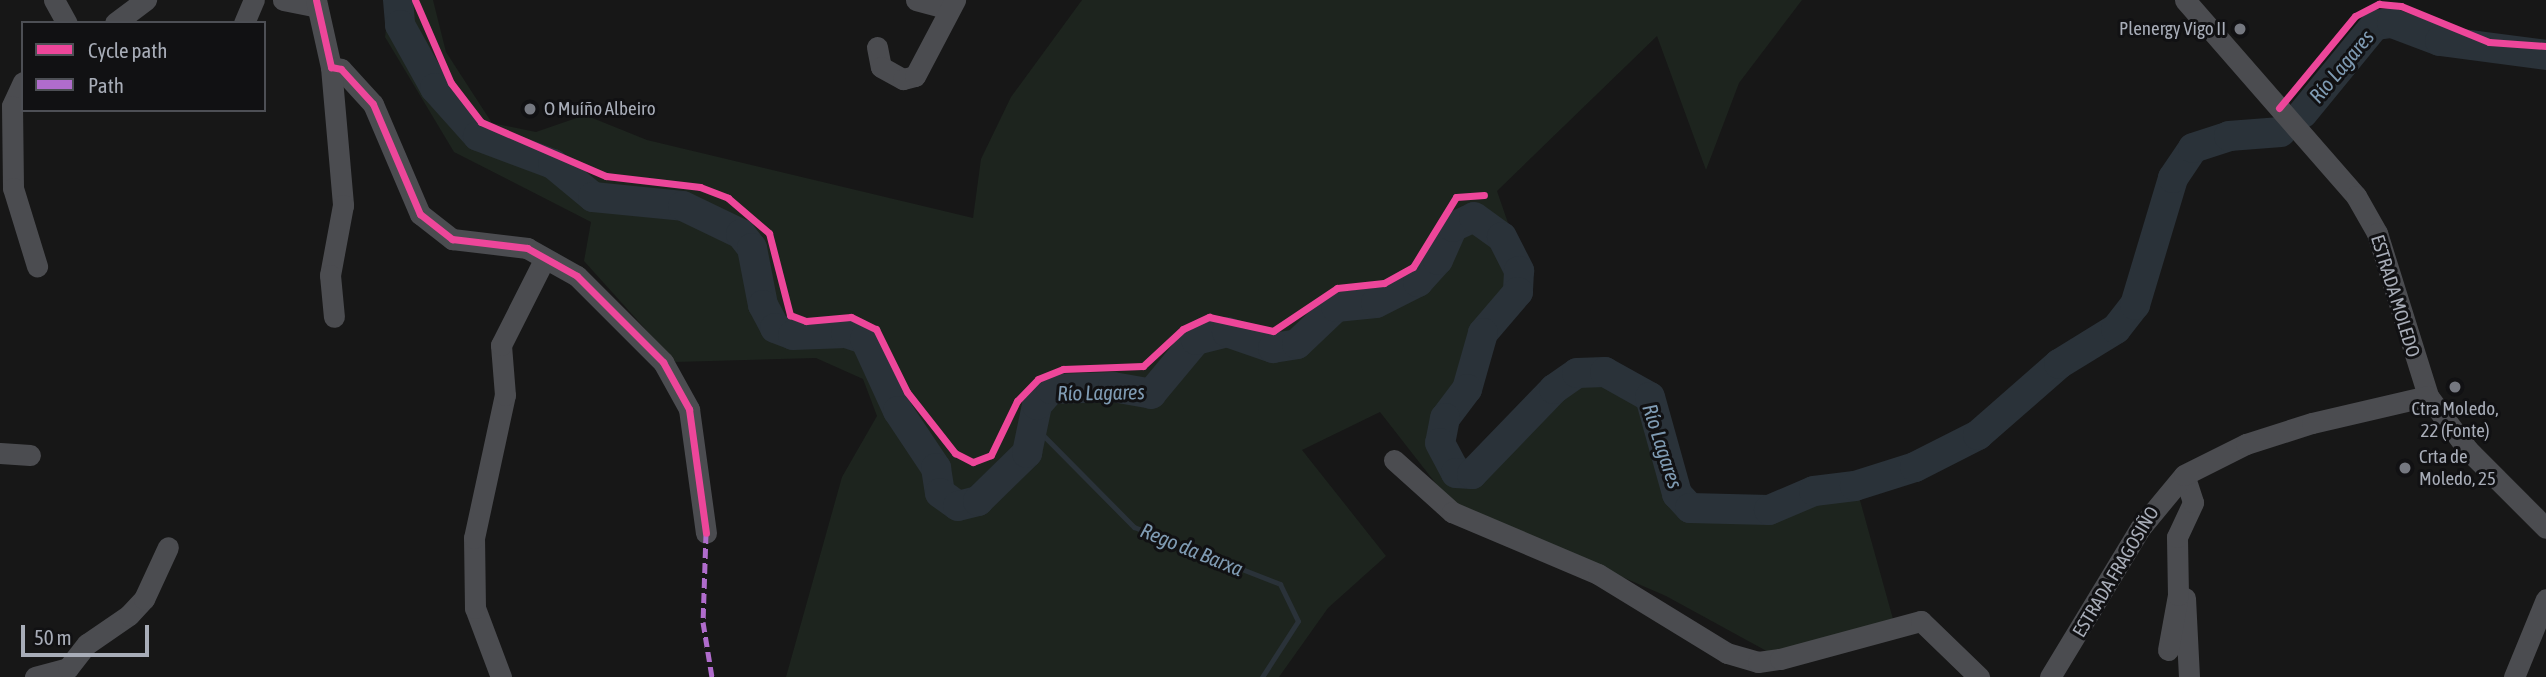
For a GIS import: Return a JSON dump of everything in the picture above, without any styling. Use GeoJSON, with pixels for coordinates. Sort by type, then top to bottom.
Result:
{"type":"FeatureCollection","features":[{"type":"Feature","properties":{"kind":"street"},"geometry":{"type":"LineString","coordinates":[[54,0],[66,21]]}},
{"type":"Feature","properties":{"kind":"street"},"geometry":{"type":"LineString","coordinates":[[118,21],[146,0]]}},
{"type":"Feature","properties":{"kind":"street"},"geometry":{"type":"LineString","coordinates":[[251,10],[274,0]]}},
{"type":"Feature","properties":{"kind":"street"},"geometry":{"type":"LineString","coordinates":[[284,0],[315,3],[331,67],[343,205],[330,275],[334,317]]}},
{"type":"Feature","properties":{"kind":"street"},"geometry":{"type":"LineString","coordinates":[[877,47],[881,67],[903,79],[915,76],[952,4],[916,0]]}},
{"type":"Feature","properties":{"kind":"street","name":"ESTRADA MOLEDO"},"geometry":{"type":"LineString","coordinates":[[2185,0],[2367,212],[2428,396],[2468,450],[2546,528]]}},
{"type":"Feature","properties":{"kind":"street"},"geometry":{"type":"LineString","coordinates":[[331,67],[341,69],[373,104],[421,214],[438,232],[483,245],[510,243],[577,276],[663,362],[689,409],[706,533]]}},
{"type":"Feature","properties":{"kind":"street"},"geometry":{"type":"LineString","coordinates":[[21,86],[12,106],[13,188],[37,266]]}},
{"type":"Feature","properties":{"kind":"street"},"geometry":{"type":"LineString","coordinates":[[500,677],[475,608],[474,538],[505,395],[501,345],[545,258]]}},
{"type":"Feature","properties":{"kind":"street","name":"ESTRADA FRAGOSIÑO"},"geometry":{"type":"LineString","coordinates":[[2050,677],[2141,527],[2184,475],[2246,444],[2312,423],[2428,396]]}},
{"type":"Feature","properties":{"kind":"street"},"geometry":{"type":"LineString","coordinates":[[0,453],[30,455]]}},
{"type":"Feature","properties":{"kind":"street"},"geometry":{"type":"LineString","coordinates":[[1394,460],[1452,512],[1598,573],[1727,653],[1758,662],[1780,659],[1921,621],[1979,677]]}},
{"type":"Feature","properties":{"kind":"street"},"geometry":{"type":"LineString","coordinates":[[2184,475],[2193,502],[2184,618],[2189,677]]}},
{"type":"Feature","properties":{"kind":"street"},"geometry":{"type":"LineString","coordinates":[[2168,650],[2178,595],[2177,537],[2193,502]]}},
{"type":"Feature","properties":{"kind":"street"},"geometry":{"type":"LineString","coordinates":[[35,677],[68,668],[145,599],[168,547]]}},
{"type":"Feature","properties":{"kind":"street"},"geometry":{"type":"LineString","coordinates":[[2514,677],[2546,598]]}},
{"type":"Feature","properties":{"kind":"shaded area"},"geometry":{"type":"Polygon","coordinates":[[[390,0],[433,0],[446,52],[492,123],[536,132],[585,115],[647,140],[973,218],[981,159],[1011,97],[1082,0],[1802,0],[1739,83],[1706,170],[1657,36],[1497,191],[1527,278],[1468,370],[1477,394],[1456,422],[1452,441],[1468,462],[1547,380],[1573,362],[1608,360],[1660,390],[1687,488],[1695,498],[1766,499],[1811,480],[1853,475],[1893,619],[1772,654],[1666,596],[1451,503],[1380,412],[1302,450],[1386,556],[1328,608],[1279,677],[786,677],[842,477],[877,416],[863,379],[816,358],[675,362],[584,261],[591,222],[454,152],[385,37],[390,0]]]}},
{"type":"Feature","properties":{"kind":"waterway","name":"Río Lagares"},"geometry":{"type":"LineString","coordinates":[[398,0],[400,25],[435,88],[478,136],[553,164],[593,197],[683,206],[741,234],[752,248],[763,305],[775,328],[793,335],[846,333],[865,339],[898,411],[936,468],[940,493],[958,506],[978,501],[1027,453],[1037,405],[1051,389],[1113,387],[1151,394],[1196,340],[1227,332],[1273,348],[1297,344],[1336,307],[1376,303],[1418,282],[1438,260],[1453,227],[1474,217],[1502,237],[1519,271],[1518,292],[1483,333],[1467,389],[1445,418],[1440,443],[1456,473],[1472,474],[1554,389],[1577,373],[1605,372],[1650,397],[1677,494],[1690,508],[1769,510],[1814,491],[1855,486],[1915,467],[1978,435],[2059,364],[2116,329],[2135,305],[2173,178],[2193,148],[2229,136],[2281,132]]}},
{"type":"Feature","properties":{"kind":"waterway","name":"Río Lagares"},"geometry":{"type":"LineString","coordinates":[[2303,113],[2375,25],[2392,23],[2440,41],[2546,55]]}},
{"type":"Feature","properties":{"kind":"waterway","name":"Rego da Barxa"},"geometry":{"type":"LineString","coordinates":[[1035,427],[1134,527],[1280,584],[1298,621],[1262,677]]}},
{"type":"Feature","properties":{"kind":"marked path"},"geometry":{"type":"LineString","coordinates":[[706,533],[703,622],[712,677]]}},
{"type":"Feature","properties":{"kind":"cycle path"},"geometry":{"type":"LineString","coordinates":[[316,0],[331,67],[341,69],[373,104],[420,214],[452,239],[527,248],[577,276],[663,362],[689,409],[706,533]]}},
{"type":"Feature","properties":{"kind":"cycle path"},"geometry":{"type":"LineString","coordinates":[[415,0],[451,83],[481,122],[606,176],[700,187],[728,198],[769,233],[790,315],[806,321],[851,317],[876,329],[907,392],[955,453],[973,462],[991,455],[1017,401],[1038,379],[1063,369],[1143,366],[1183,329],[1209,317],[1273,331],[1337,288],[1384,283],[1413,267],[1456,197],[1484,195]]}},
{"type":"Feature","properties":{"kind":"cycle path"},"geometry":{"type":"LineString","coordinates":[[2279,108],[2355,16],[2379,4],[2401,6],[2489,42],[2546,46]]}},
{"type":"Feature","properties":{"kind":"place","name":"Plenergy Vigo II"},"geometry":{"type":"Point","coordinates":[2240,29]}},
{"type":"Feature","properties":{"kind":"place","name":"O Muíño Albeiro"},"geometry":{"type":"Point","coordinates":[530,109]}},
{"type":"Feature","properties":{"kind":"place","name":"Ctra Moledo, 22 (Fonte)"},"geometry":{"type":"Point","coordinates":[2455,387]}},
{"type":"Feature","properties":{"kind":"place","name":"Crta de Moledo, 25"},"geometry":{"type":"Point","coordinates":[2405,468]}}]}
